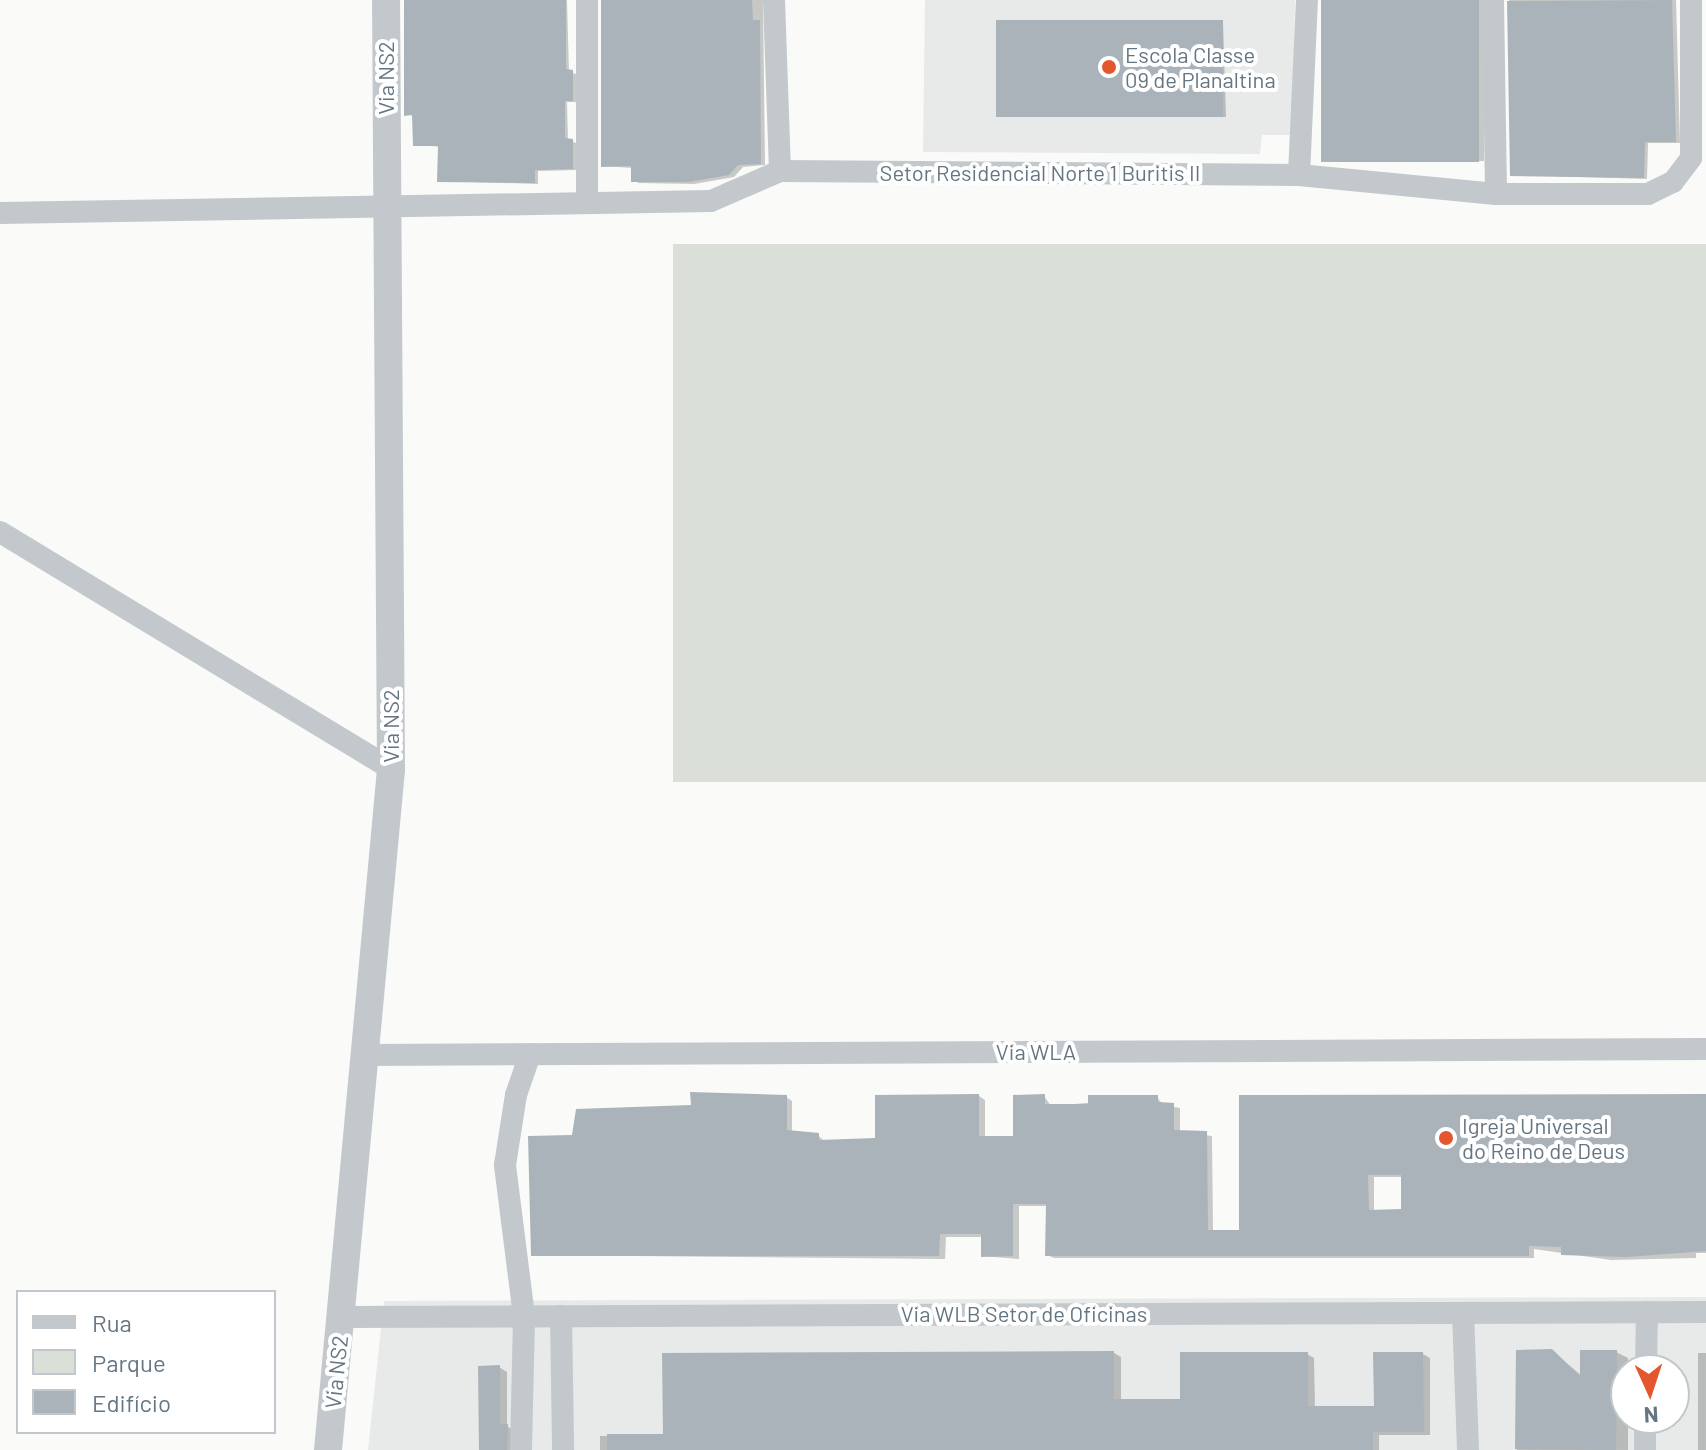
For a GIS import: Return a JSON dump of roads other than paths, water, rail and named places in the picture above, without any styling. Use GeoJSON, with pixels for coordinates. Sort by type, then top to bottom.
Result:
{"type":"FeatureCollection","features":[{"type":"Feature","properties":{"kind":"street","name":"Via NS2"},"geometry":{"type":"LineString","coordinates":[[328,1450],[391,769],[386,0]]}},
{"type":"Feature","properties":{"kind":"street"},"geometry":{"type":"LineString","coordinates":[[587,0],[587,202]]}},
{"type":"Feature","properties":{"kind":"street"},"geometry":{"type":"LineString","coordinates":[[774,0],[780,171]]}},
{"type":"Feature","properties":{"kind":"street"},"geometry":{"type":"LineString","coordinates":[[1299,175],[1307,0]]}},
{"type":"Feature","properties":{"kind":"street"},"geometry":{"type":"LineString","coordinates":[[1493,0],[1496,194]]}},
{"type":"Feature","properties":{"kind":"street","name":"Setor Residencial Norte 1 Buritis II"},"geometry":{"type":"LineString","coordinates":[[0,213],[388,209],[711,201],[780,171],[1299,175],[1496,194],[1648,194],[1673,182],[1691,158],[1691,0]]}},
{"type":"Feature","properties":{"kind":"street"},"geometry":{"type":"LineString","coordinates":[[0,532],[391,769]]}},
{"type":"Feature","properties":{"kind":"street","name":"Via WLA"},"geometry":{"type":"LineString","coordinates":[[366,1055],[1706,1049]]}},
{"type":"Feature","properties":{"kind":"street"},"geometry":{"type":"LineString","coordinates":[[521,1450],[524,1316],[505,1165],[516,1095],[530,1054]]}},
{"type":"Feature","properties":{"kind":"street"},"geometry":{"type":"LineString","coordinates":[[1646,1354],[1647,1312]]}},
{"type":"Feature","properties":{"kind":"street","name":"Via WLB Setor de Oficinas"},"geometry":{"type":"LineString","coordinates":[[341,1317],[1706,1312]]}},
{"type":"Feature","properties":{"kind":"street"},"geometry":{"type":"LineString","coordinates":[[1463,1313],[1468,1450]]}},
{"type":"Feature","properties":{"kind":"street"},"geometry":{"type":"LineString","coordinates":[[561,1316],[563,1450]]}},
{"type":"Feature","properties":{"kind":"place","name":"Escola Classe 09 de Planaltina"},"geometry":{"type":"Point","coordinates":[1109,67]}},
{"type":"Feature","properties":{"kind":"place","name":"Igreja Universal do Reino de Deus"},"geometry":{"type":"Point","coordinates":[1446,1138]}}]}
